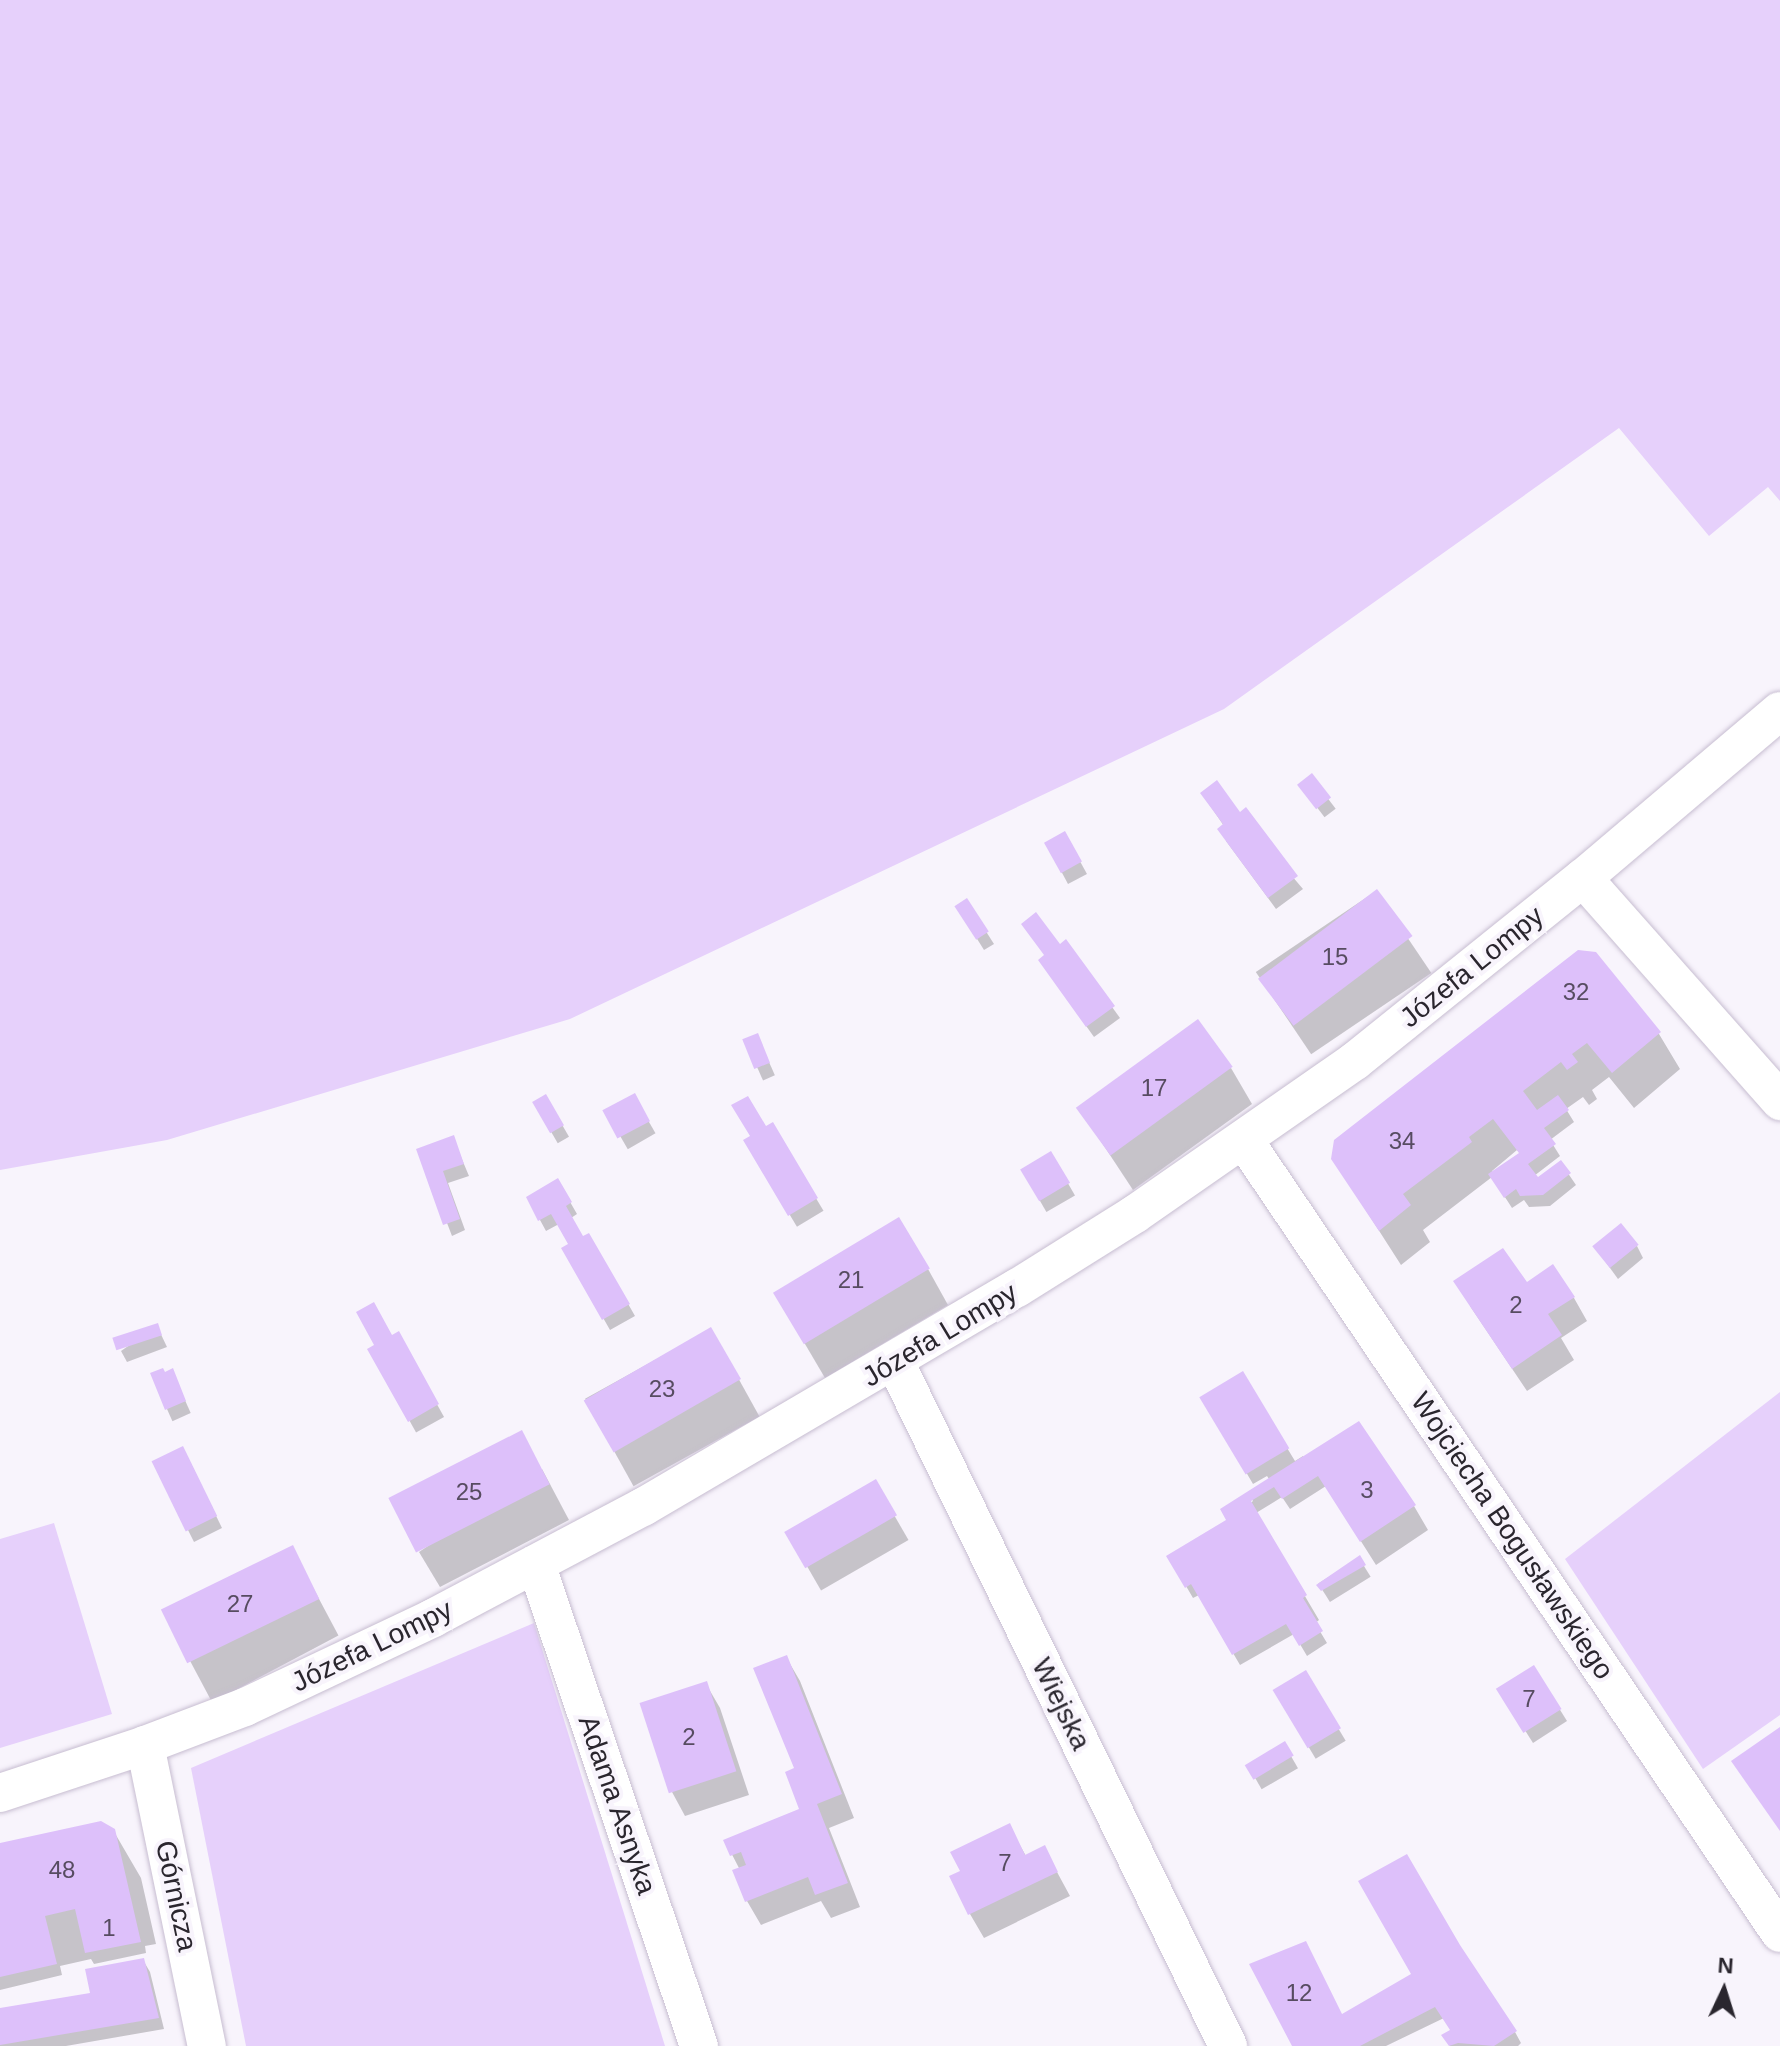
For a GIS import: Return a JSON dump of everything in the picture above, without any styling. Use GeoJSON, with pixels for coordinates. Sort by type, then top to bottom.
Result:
{"type":"FeatureCollection","features":[{"type":"Feature","properties":{"kind":"street","name":"Józefa Lompy"},"geometry":{"type":"LineString","coordinates":[[0,1793],[145,1745],[245,1707],[536,1564],[643,1507],[895,1362],[1135,1214],[1355,1061],[1583,878],[1780,711]]}},
{"type":"Feature","properties":{"kind":"street"},"geometry":{"type":"LineString","coordinates":[[1583,878],[1780,1101]]}},
{"type":"Feature","properties":{"kind":"street","name":"Wojciecha Bogusławskiego"},"geometry":{"type":"LineString","coordinates":[[1244,1140],[1780,1933]]}},
{"type":"Feature","properties":{"kind":"street","name":"Wiejska"},"geometry":{"type":"LineString","coordinates":[[895,1362],[1228,2046]]}},
{"type":"Feature","properties":{"kind":"street","name":"Adama Asnyka"},"geometry":{"type":"LineString","coordinates":[[536,1564],[699,2046]]}},
{"type":"Feature","properties":{"kind":"street","name":"Górnicza"},"geometry":{"type":"LineString","coordinates":[[145,1745],[207,2046]]}},
{"type":"Feature","properties":{"kind":"shaded area"},"geometry":{"type":"Polygon","coordinates":[[[0,0],[1780,0],[1780,501],[1768,487],[1709,536],[1619,428],[1224,709],[570,1019],[167,1140],[0,1170],[0,0]]]}},
{"type":"Feature","properties":{"kind":"shaded area"},"geometry":{"type":"Polygon","coordinates":[[[1780,1392],[1780,1715],[1703,1769],[1565,1559],[1780,1392]]]}},
{"type":"Feature","properties":{"kind":"shaded area"},"geometry":{"type":"Polygon","coordinates":[[[54,1523],[112,1714],[0,1748],[0,1539],[54,1523]]]}},
{"type":"Feature","properties":{"kind":"shaded area"},"geometry":{"type":"Polygon","coordinates":[[[534,1623],[665,2046],[246,2046],[191,1768],[534,1623]]]}},
{"type":"Feature","properties":{"kind":"building"},"geometry":{"type":"Polygon","coordinates":[[[1312,773],[1331,797],[1316,809],[1297,785],[1312,773]]]}},
{"type":"Feature","properties":{"kind":"building"},"geometry":{"type":"Polygon","coordinates":[[[1217,780],[1240,812],[1246,807],[1298,876],[1268,898],[1217,829],[1223,824],[1200,793],[1217,780]]]}},
{"type":"Feature","properties":{"kind":"building"},"geometry":{"type":"Polygon","coordinates":[[[1065,831],[1082,862],[1061,873],[1044,843],[1065,831]]]}},
{"type":"Feature","properties":{"kind":"building"},"geometry":{"type":"Polygon","coordinates":[[[1377,889],[1413,936],[1294,1026],[1258,979],[1377,889]]]}},
{"type":"Feature","properties":{"kind":"building"},"geometry":{"type":"Polygon","coordinates":[[[967,898],[989,932],[976,940],[954,906],[967,898]]]}},
{"type":"Feature","properties":{"kind":"building"},"geometry":{"type":"Polygon","coordinates":[[[1036,912],[1060,944],[1066,939],[1115,1006],[1086,1027],[1038,960],[1044,955],[1021,924],[1036,912]]]}},
{"type":"Feature","properties":{"kind":"building"},"geometry":{"type":"Polygon","coordinates":[[[1578,950],[1596,952],[1661,1032],[1612,1073],[1587,1043],[1572,1054],[1578,1062],[1567,1070],[1561,1062],[1523,1091],[1537,1110],[1558,1095],[1569,1110],[1544,1128],[1556,1144],[1528,1164],[1538,1177],[1561,1160],[1571,1173],[1543,1195],[1520,1196],[1516,1189],[1504,1198],[1488,1174],[1519,1153],[1493,1119],[1469,1137],[1472,1142],[1403,1194],[1411,1205],[1379,1231],[1331,1159],[1334,1140],[1578,950]]]}},
{"type":"Feature","properties":{"kind":"building"},"geometry":{"type":"Polygon","coordinates":[[[1198,1019],[1233,1067],[1111,1155],[1076,1108],[1198,1019]]]}},
{"type":"Feature","properties":{"kind":"building"},"geometry":{"type":"Polygon","coordinates":[[[758,1033],[770,1063],[754,1069],[742,1039],[758,1033]]]}},
{"type":"Feature","properties":{"kind":"building"},"geometry":{"type":"Polygon","coordinates":[[[635,1093],[650,1121],[617,1139],[602,1110],[635,1093]]]}},
{"type":"Feature","properties":{"kind":"building"},"geometry":{"type":"Polygon","coordinates":[[[546,1094],[564,1125],[550,1133],[532,1102],[546,1094]]]}},
{"type":"Feature","properties":{"kind":"building"},"geometry":{"type":"Polygon","coordinates":[[[748,1096],[766,1126],[773,1122],[818,1198],[788,1216],[743,1140],[750,1136],[731,1105],[748,1096]]]}},
{"type":"Feature","properties":{"kind":"building"},"geometry":{"type":"Polygon","coordinates":[[[454,1135],[464,1164],[443,1171],[460,1219],[443,1225],[416,1149],[454,1135]]]}},
{"type":"Feature","properties":{"kind":"building"},"geometry":{"type":"Polygon","coordinates":[[[1051,1151],[1070,1183],[1039,1201],[1020,1170],[1051,1151]]]}},
{"type":"Feature","properties":{"kind":"building"},"geometry":{"type":"Polygon","coordinates":[[[558,1178],[572,1202],[566,1206],[583,1236],[589,1233],[630,1304],[602,1320],[561,1248],[568,1244],[551,1214],[538,1221],[526,1197],[558,1178]]]}},
{"type":"Feature","properties":{"kind":"building"},"geometry":{"type":"Polygon","coordinates":[[[899,1217],[930,1268],[804,1344],[773,1293],[899,1217]]]}},
{"type":"Feature","properties":{"kind":"building"},"geometry":{"type":"Polygon","coordinates":[[[1621,1223],[1639,1245],[1610,1268],[1592,1246],[1621,1223]]]}},
{"type":"Feature","properties":{"kind":"building"},"geometry":{"type":"Polygon","coordinates":[[[1503,1248],[1527,1282],[1553,1264],[1575,1297],[1548,1314],[1562,1335],[1512,1369],[1453,1281],[1503,1248]]]}},
{"type":"Feature","properties":{"kind":"building"},"geometry":{"type":"Polygon","coordinates":[[[374,1302],[392,1335],[399,1331],[439,1404],[408,1422],[367,1349],[374,1345],[356,1312],[374,1302]]]}},
{"type":"Feature","properties":{"kind":"building"},"geometry":{"type":"Polygon","coordinates":[[[158,1323],[162,1335],[116,1350],[112,1338],[158,1323]]]}},
{"type":"Feature","properties":{"kind":"building"},"geometry":{"type":"Polygon","coordinates":[[[711,1327],[741,1379],[614,1452],[584,1400],[711,1327]]]}},
{"type":"Feature","properties":{"kind":"building"},"geometry":{"type":"Polygon","coordinates":[[[163,1368],[165,1372],[173,1368],[186,1401],[165,1410],[150,1373],[163,1368]]]}},
{"type":"Feature","properties":{"kind":"building"},"geometry":{"type":"Polygon","coordinates":[[[1243,1371],[1289,1448],[1246,1474],[1199,1397],[1243,1371]]]}},
{"type":"Feature","properties":{"kind":"building"},"geometry":{"type":"Polygon","coordinates":[[[1359,1421],[1416,1505],[1360,1542],[1318,1476],[1282,1499],[1274,1487],[1251,1501],[1307,1595],[1303,1598],[1323,1631],[1299,1646],[1286,1624],[1232,1655],[1191,1584],[1185,1588],[1166,1556],[1226,1520],[1220,1509],[1359,1421]]]}},
{"type":"Feature","properties":{"kind":"building"},"geometry":{"type":"Polygon","coordinates":[[[522,1430],[550,1484],[416,1552],[388,1498],[522,1430]]]}},
{"type":"Feature","properties":{"kind":"building"},"geometry":{"type":"Polygon","coordinates":[[[183,1446],[217,1516],[186,1531],[152,1461],[183,1446]]]}},
{"type":"Feature","properties":{"kind":"building"},"geometry":{"type":"Polygon","coordinates":[[[876,1479],[897,1515],[805,1568],[784,1532],[876,1479]]]}},
{"type":"Feature","properties":{"kind":"building"},"geometry":{"type":"Polygon","coordinates":[[[293,1545],[319,1599],[187,1663],[161,1609],[293,1545]]]}},
{"type":"Feature","properties":{"kind":"building"},"geometry":{"type":"Polygon","coordinates":[[[1360,1555],[1366,1565],[1321,1591],[1316,1585],[1360,1555]]]}},
{"type":"Feature","properties":{"kind":"building"},"geometry":{"type":"Polygon","coordinates":[[[787,1655],[842,1794],[817,1804],[848,1883],[815,1895],[808,1877],[745,1902],[732,1870],[746,1865],[741,1852],[730,1856],[723,1840],[799,1809],[785,1772],[794,1768],[753,1668],[787,1655]]]}},
{"type":"Feature","properties":{"kind":"building"},"geometry":{"type":"Polygon","coordinates":[[[1534,1665],[1562,1709],[1523,1733],[1496,1689],[1534,1665]]]}},
{"type":"Feature","properties":{"kind":"building"},"geometry":{"type":"Polygon","coordinates":[[[1306,1670],[1341,1728],[1308,1748],[1273,1690],[1306,1670]]]}},
{"type":"Feature","properties":{"kind":"building"},"geometry":{"type":"Polygon","coordinates":[[[707,1681],[736,1771],[669,1793],[639,1703],[707,1681]]]}},
{"type":"Feature","properties":{"kind":"building"},"geometry":{"type":"Polygon","coordinates":[[[1780,1727],[1780,1831],[1731,1761],[1780,1727]]]}},
{"type":"Feature","properties":{"kind":"building"},"geometry":{"type":"Polygon","coordinates":[[[1285,1741],[1294,1756],[1253,1780],[1245,1765],[1285,1741]]]}},
{"type":"Feature","properties":{"kind":"building"},"geometry":{"type":"Polygon","coordinates":[[[101,1821],[115,1829],[141,1942],[85,1953],[75,1909],[45,1916],[57,1964],[0,1977],[0,1843],[101,1821]]]}},
{"type":"Feature","properties":{"kind":"building"},"geometry":{"type":"Polygon","coordinates":[[[1010,1823],[1025,1855],[1045,1845],[1058,1872],[968,1915],[949,1876],[960,1871],[950,1852],[1010,1823]]]}},
{"type":"Feature","properties":{"kind":"building"},"geometry":{"type":"Polygon","coordinates":[[[1407,1854],[1460,1945],[1517,2031],[1494,2046],[1458,2043],[1449,2046],[1441,2035],[1450,2030],[1435,2007],[1360,2046],[1292,2046],[1249,1964],[1306,1941],[1342,2014],[1411,1974],[1358,1881],[1407,1854]]]}},
{"type":"Feature","properties":{"kind":"building"},"geometry":{"type":"Polygon","coordinates":[[[144,1958],[159,2018],[0,2045],[0,2008],[90,1993],[85,1969],[144,1958]]]}}]}
